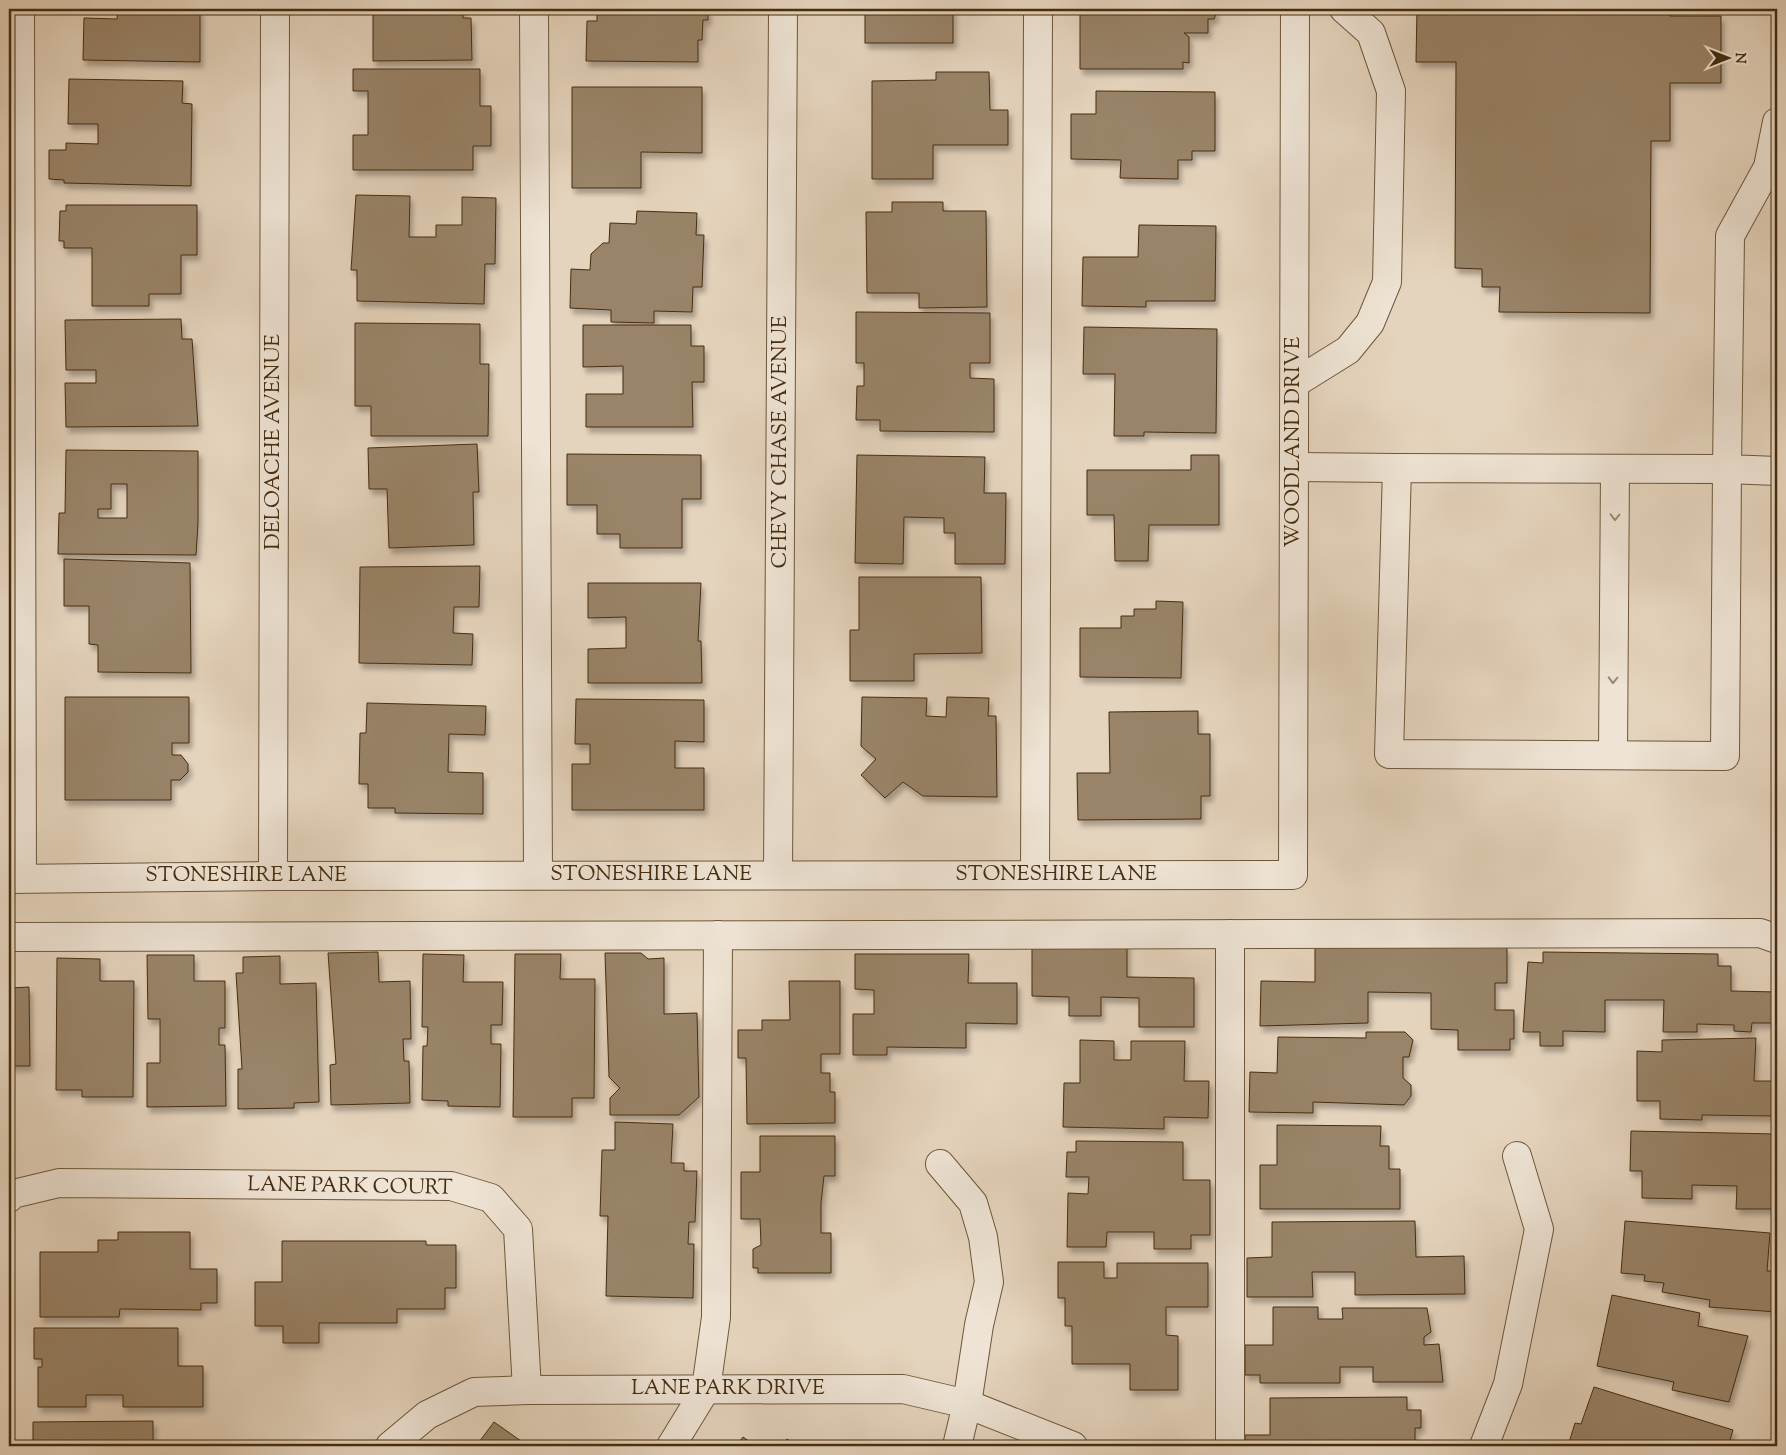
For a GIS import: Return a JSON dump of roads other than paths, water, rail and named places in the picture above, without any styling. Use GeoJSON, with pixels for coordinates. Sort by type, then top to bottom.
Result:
{"type":"FeatureCollection","features":[{"type":"Feature","properties":{"kind":"street"},"geometry":{"type":"LineString","coordinates":[[16,878],[20,9]]}},
{"type":"Feature","properties":{"kind":"street","name":"DELOACHE AVENUE"},"geometry":{"type":"LineString","coordinates":[[273,876],[275,9]]}},
{"type":"Feature","properties":{"kind":"street"},"geometry":{"type":"LineString","coordinates":[[534,9],[538,875]]}},
{"type":"Feature","properties":{"kind":"street","name":"CHEVY CHASE AVENUE"},"geometry":{"type":"LineString","coordinates":[[778,875],[783,9]]}},
{"type":"Feature","properties":{"kind":"street"},"geometry":{"type":"LineString","coordinates":[[1035,875],[1038,9]]}},
{"type":"Feature","properties":{"kind":"street","name":"WOODLAND DRIVE"},"geometry":{"type":"LineString","coordinates":[[1293,875],[1295,9]]}},
{"type":"Feature","properties":{"kind":"street"},"geometry":{"type":"LineString","coordinates":[[1295,383],[1348,350],[1370,323],[1388,282],[1391,91],[1371,33],[1344,9]]}},
{"type":"Feature","properties":{"kind":"street"},"geometry":{"type":"LineString","coordinates":[[1397,468],[1389,754],[1725,756],[1730,236],[1768,167],[1777,122]]}},
{"type":"Feature","properties":{"kind":"street"},"geometry":{"type":"LineString","coordinates":[[1294,467],[1727,469],[1777,471]]}},
{"type":"Feature","properties":{"kind":"street"},"geometry":{"type":"LineString","coordinates":[[1613,755],[1615,469]]}},
{"type":"Feature","properties":{"kind":"street","name":"STONESHIRE LANE"},"geometry":{"type":"LineString","coordinates":[[16,878],[538,875],[1293,875]]}},
{"type":"Feature","properties":{"kind":"street"},"geometry":{"type":"LineString","coordinates":[[9,938],[1760,933],[1777,939]]}},
{"type":"Feature","properties":{"kind":"street"},"geometry":{"type":"LineString","coordinates":[[1230,934],[1230,1446]]}},
{"type":"Feature","properties":{"kind":"street"},"geometry":{"type":"LineString","coordinates":[[671,1446],[706,1389],[716,1317],[718,936]]}},
{"type":"Feature","properties":{"kind":"street"},"geometry":{"type":"LineString","coordinates":[[1484,1446],[1508,1384],[1539,1229],[1517,1156]]}},
{"type":"Feature","properties":{"kind":"street"},"geometry":{"type":"LineString","coordinates":[[940,1164],[974,1203],[983,1237],[989,1282],[979,1325],[967,1404],[957,1446]]}},
{"type":"Feature","properties":{"kind":"street","name":"LANE PARK COURT"},"geometry":{"type":"LineString","coordinates":[[9,1198],[13,1194],[58,1183],[451,1186],[491,1198],[518,1229],[527,1390]]}},
{"type":"Feature","properties":{"kind":"street","name":"LANE PARK DRIVE"},"geometry":{"type":"LineString","coordinates":[[390,1446],[427,1415],[474,1392],[527,1390],[903,1389],[967,1404],[1072,1446]]}}]}
